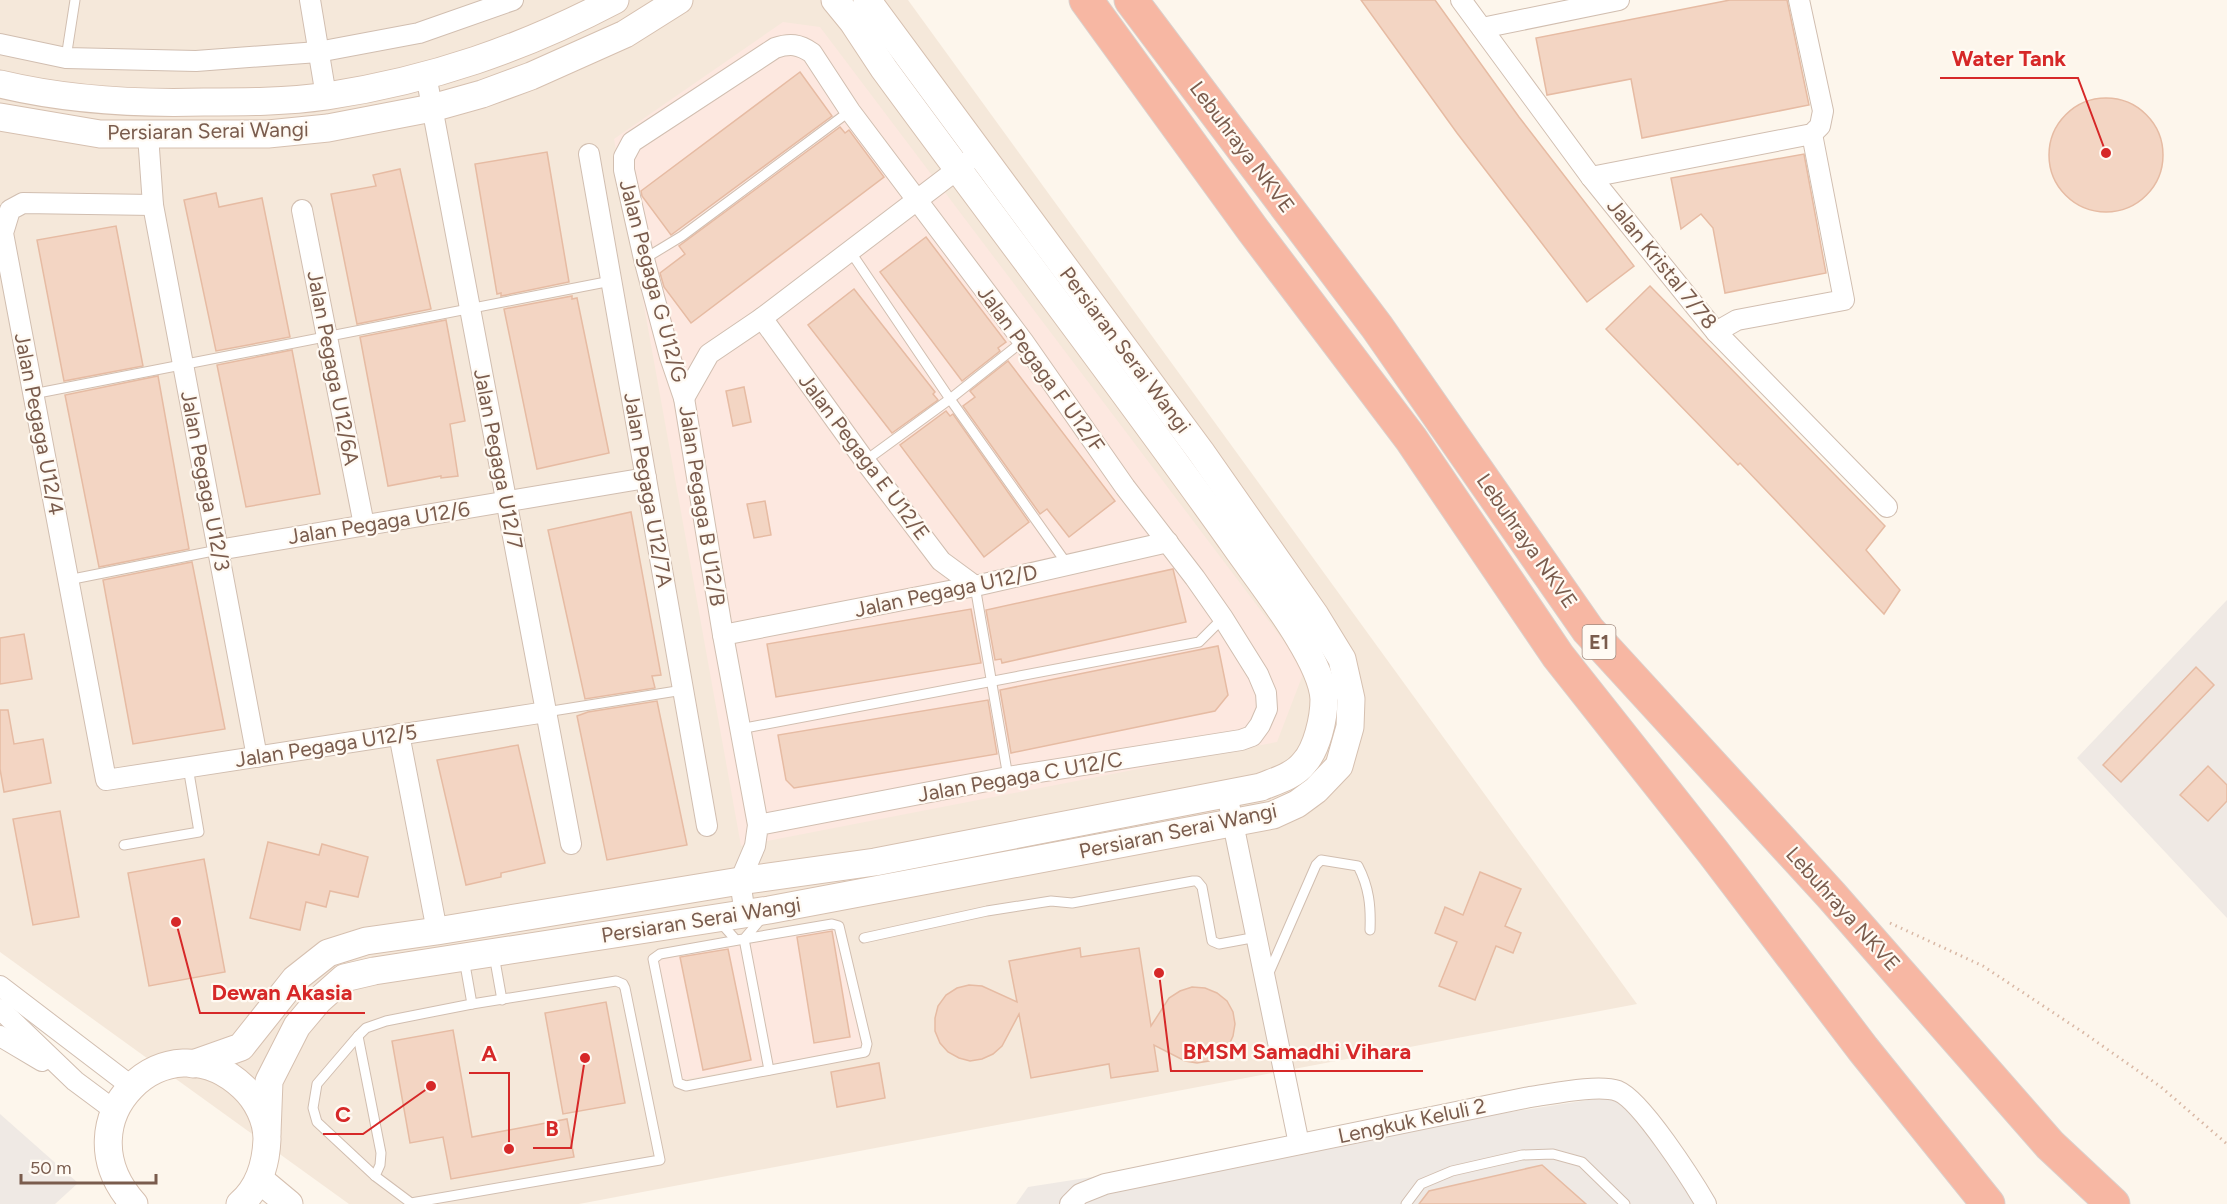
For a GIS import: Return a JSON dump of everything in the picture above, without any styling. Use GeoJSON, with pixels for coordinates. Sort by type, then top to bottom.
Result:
{"type":"FeatureCollection","features":[{"type":"Feature","properties":{"kind":"highway","name":"Lebuhraya NKVE"},"geometry":{"type":"LineString","coordinates":[[1086,0],[1246,220],[1411,439],[1558,656],[1713,852],[1863,1050],[1988,1204]]}},
{"type":"Feature","properties":{"kind":"highway","name":"Lebuhraya NKVE"},"geometry":{"type":"LineString","coordinates":[[1131,0],[1377,327],[1588,630],[1831,895],[2050,1145],[2113,1204]]}},
{"type":"Feature","properties":{"kind":"street"},"geometry":{"type":"LineString","coordinates":[[310,0],[326,96]]}},
{"type":"Feature","properties":{"kind":"street"},"geometry":{"type":"LineString","coordinates":[[0,44],[66,58],[195,61],[318,52],[419,33],[513,0]]}},
{"type":"Feature","properties":{"kind":"street","name":"Persiaran Serai Wangi"},"geometry":{"type":"LineString","coordinates":[[0,84],[103,101],[186,103],[267,101],[326,96],[472,63],[519,46],[615,0]]}},
{"type":"Feature","properties":{"kind":"street","name":"Persiaran Serai Wangi"},"geometry":{"type":"LineString","coordinates":[[0,117],[100,134],[268,134],[328,128],[432,108],[482,94],[531,76],[625,33],[679,0]]}},
{"type":"Feature","properties":{"kind":"street","name":"Persiaran Serai Wangi"},"geometry":{"type":"LineString","coordinates":[[193,1064],[241,1047],[295,980],[328,953],[366,941],[740,881],[875,862],[1261,787],[1285,777],[1304,763],[1316,742],[1322,724],[1324,698],[1316,666],[1291,626],[1180,468],[957,170],[835,0]]}},
{"type":"Feature","properties":{"kind":"street","name":"Persiaran Serai Wangi"},"geometry":{"type":"LineString","coordinates":[[259,1179],[266,1157],[269,1081],[297,1026],[318,1000],[344,978],[374,971],[464,959],[712,919],[753,921],[1273,814],[1297,804],[1316,790],[1339,766],[1350,727],[1351,699],[1342,659],[1315,615],[1201,452],[867,0]]}},
{"type":"Feature","properties":{"kind":"street","name":"Jalan Kristal 7/78"},"geometry":{"type":"LineString","coordinates":[[1461,0],[1592,177],[1716,332],[1887,507]]}},
{"type":"Feature","properties":{"kind":"street"},"geometry":{"type":"LineString","coordinates":[[1482,28],[1619,0]]}},
{"type":"Feature","properties":{"kind":"street"},"geometry":{"type":"LineString","coordinates":[[1592,177],[1812,134],[1820,126],[1823,111],[1799,0]]}},
{"type":"Feature","properties":{"kind":"street","name":"Jalan Pegaga F U12/F"},"geometry":{"type":"LineString","coordinates":[[794,44],[812,53],[850,111],[1023,341],[1125,487],[1196,578],[1258,674],[1266,693],[1266,709]]}},
{"type":"Feature","properties":{"kind":"street","name":"Jalan Pegaga G U12/G"},"geometry":{"type":"LineString","coordinates":[[684,398],[670,357],[644,259],[624,170],[624,158],[632,142],[775,48],[794,44]]}},
{"type":"Feature","properties":{"kind":"street","name":"Jalan Pegaga U12/7"},"geometry":{"type":"LineString","coordinates":[[426,75],[571,844]]}},
{"type":"Feature","properties":{"kind":"street"},"geometry":{"type":"LineString","coordinates":[[1716,332],[1737,321],[1844,300],[1812,134]]}},
{"type":"Feature","properties":{"kind":"street","name":"Jalan Pegaga U12/3"},"geometry":{"type":"LineString","coordinates":[[148,135],[153,205],[258,757]]}},
{"type":"Feature","properties":{"kind":"street","name":"Jalan Pegaga B U12/B"},"geometry":{"type":"LineString","coordinates":[[740,881],[755,846],[758,825],[723,635],[684,398],[709,354],[762,318],[979,153]]}},
{"type":"Feature","properties":{"kind":"street","name":"Jalan Pegaga U12/7A"},"geometry":{"type":"LineString","coordinates":[[589,154],[707,826]]}},
{"type":"Feature","properties":{"kind":"street","name":"Jalan Pegaga U12/4"},"geometry":{"type":"LineString","coordinates":[[106,780],[3,233],[10,210],[23,203],[153,205]]}},
{"type":"Feature","properties":{"kind":"street","name":"Jalan Pegaga U12/6A"},"geometry":{"type":"LineString","coordinates":[[302,210],[364,525]]}},
{"type":"Feature","properties":{"kind":"street","name":"Jalan Pegaga E U12/E"},"geometry":{"type":"LineString","coordinates":[[762,318],[865,461],[941,561],[975,586]]}},
{"type":"Feature","properties":{"kind":"street","name":"Jalan Pegaga U12/6"},"geometry":{"type":"LineString","coordinates":[[218,549],[646,478]]}},
{"type":"Feature","properties":{"kind":"street","name":"Jalan Pegaga U12/D"},"geometry":{"type":"LineString","coordinates":[[723,635],[975,586],[1168,542]]}},
{"type":"Feature","properties":{"kind":"street","name":"Jalan Pegaga C U12/C"},"geometry":{"type":"LineString","coordinates":[[758,825],[1008,777],[1240,740],[1252,736],[1260,725],[1266,709]]}},
{"type":"Feature","properties":{"kind":"street","name":"Jalan Pegaga U12/5"},"geometry":{"type":"LineString","coordinates":[[106,780],[546,712]]}},
{"type":"Feature","properties":{"kind":"street"},"geometry":{"type":"LineString","coordinates":[[399,734],[437,931]]}},
{"type":"Feature","properties":{"kind":"street"},"geometry":{"type":"LineString","coordinates":[[1227,794],[1299,1144]]}},
{"type":"Feature","properties":{"kind":"street"},"geometry":{"type":"LineString","coordinates":[[740,881],[753,921]]}},
{"type":"Feature","properties":{"kind":"street"},"geometry":{"type":"LineString","coordinates":[[0,986],[131,1086]]}},
{"type":"Feature","properties":{"kind":"street"},"geometry":{"type":"LineString","coordinates":[[0,1009],[75,1082]]}},
{"type":"Feature","properties":{"kind":"street"},"geometry":{"type":"LineString","coordinates":[[0,1036],[75,1082],[114,1110]]}},
{"type":"Feature","properties":{"kind":"street"},"geometry":{"type":"LineString","coordinates":[[123,1199],[110,1164],[108,1137],[114,1110],[131,1086],[150,1073],[170,1065],[193,1064],[214,1068],[233,1078],[249,1093],[261,1112],[267,1133]]}},
{"type":"Feature","properties":{"kind":"street","name":"Lengkuk Keluli 2"},"geometry":{"type":"LineString","coordinates":[[1070,1204],[1080,1194],[1105,1184],[1530,1097],[1587,1089],[1612,1090],[1625,1096],[1646,1118],[1689,1175],[1706,1204]]}},
{"type":"Feature","properties":{"kind":"street"},"geometry":{"type":"LineString","coordinates":[[240,1204],[259,1179],[289,1204]]}},
{"type":"Feature","properties":{"kind":"lane"},"geometry":{"type":"LineString","coordinates":[[66,58],[75,0]]}},
{"type":"Feature","properties":{"kind":"lane"},"geometry":{"type":"LineString","coordinates":[[644,259],[682,236],[850,111]]}},
{"type":"Feature","properties":{"kind":"lane"},"geometry":{"type":"LineString","coordinates":[[850,251],[950,399],[1067,565]]}},
{"type":"Feature","properties":{"kind":"lane"},"geometry":{"type":"LineString","coordinates":[[33,394],[611,281]]}},
{"type":"Feature","properties":{"kind":"lane"},"geometry":{"type":"LineString","coordinates":[[865,461],[950,399],[1023,341]]}},
{"type":"Feature","properties":{"kind":"lane"},"geometry":{"type":"LineString","coordinates":[[68,580],[218,549]]}},
{"type":"Feature","properties":{"kind":"lane"},"geometry":{"type":"LineString","coordinates":[[975,586],[1008,777]]}},
{"type":"Feature","properties":{"kind":"lane"},"geometry":{"type":"LineString","coordinates":[[740,729],[1199,642],[1223,618]]}},
{"type":"Feature","properties":{"kind":"lane"},"geometry":{"type":"LineString","coordinates":[[546,712],[683,690]]}},
{"type":"Feature","properties":{"kind":"lane"},"geometry":{"type":"LineString","coordinates":[[124,845],[199,832],[188,767]]}},
{"type":"Feature","properties":{"kind":"lane"},"geometry":{"type":"LineString","coordinates":[[1265,980],[1316,865],[1321,861],[1358,866],[1367,883],[1371,911],[1370,930]]}},
{"type":"Feature","properties":{"kind":"lane"},"geometry":{"type":"LineString","coordinates":[[864,938],[987,911],[1051,901],[1072,903],[1193,881],[1197,881],[1202,887],[1212,941],[1219,944],[1257,937]]}},
{"type":"Feature","properties":{"kind":"lane"},"geometry":{"type":"LineString","coordinates":[[753,921],[769,1071]]}},
{"type":"Feature","properties":{"kind":"lane"},"geometry":{"type":"LineString","coordinates":[[753,921],[839,926],[867,1048],[861,1054],[686,1086],[678,1083],[653,964],[656,956],[753,921]]}},
{"type":"Feature","properties":{"kind":"lane"},"geometry":{"type":"LineString","coordinates":[[494,954],[502,1000]]}},
{"type":"Feature","properties":{"kind":"lane"},"geometry":{"type":"LineString","coordinates":[[464,959],[472,1004]]}},
{"type":"Feature","properties":{"kind":"lane"},"geometry":{"type":"LineString","coordinates":[[616,981],[622,984],[625,988],[660,1160],[414,1203],[375,1176],[317,1122],[313,1108],[316,1084],[366,1028],[386,1021],[472,1004],[616,981]]}},
{"type":"Feature","properties":{"kind":"lane"},"geometry":{"type":"LineString","coordinates":[[358,1035],[381,1153],[380,1165],[375,1176]]}},
{"type":"Feature","properties":{"kind":"lane"},"geometry":{"type":"LineString","coordinates":[[1406,1204],[1421,1184],[1452,1172],[1522,1155],[1553,1154],[1582,1162],[1625,1204]]}},
{"type":"Feature","properties":{"kind":"path"},"geometry":{"type":"LineString","coordinates":[[1885,921],[1992,972],[2162,1087],[2227,1144]]}},
{"type":"Feature","properties":{"kind":"shaded area"},"geometry":{"type":"Polygon","coordinates":[[[0,0],[908,0],[1637,1004],[579,1204],[349,1204],[0,952],[0,0]]]}},
{"type":"Feature","properties":{"kind":"shaded area"},"geometry":{"type":"Polygon","coordinates":[[[783,22],[820,27],[1305,669],[1277,742],[741,846],[614,139],[783,22]]]}},
{"type":"Feature","properties":{"kind":"shaded area"},"geometry":{"type":"Polygon","coordinates":[[[2227,600],[2227,918],[2077,758],[2227,600]]]}},
{"type":"Feature","properties":{"kind":"shaded area"},"geometry":{"type":"Polygon","coordinates":[[[834,928],[862,1044],[860,1048],[682,1080],[658,960],[834,928]]]}},
{"type":"Feature","properties":{"kind":"shaded area"},"geometry":{"type":"Polygon","coordinates":[[[1620,1095],[1703,1204],[1016,1204],[1028,1187],[1620,1095]]]}},
{"type":"Feature","properties":{"kind":"shaded area"},"geometry":{"type":"Polygon","coordinates":[[[0,1114],[78,1183],[55,1204],[0,1204],[0,1114]]]}},
{"type":"Feature","properties":{"kind":"building"},"geometry":{"type":"Polygon","coordinates":[[[1361,0],[1435,0],[1519,117],[1634,266],[1587,302],[1457,133],[1361,0]]]}},
{"type":"Feature","properties":{"kind":"building"},"geometry":{"type":"Polygon","coordinates":[[[1730,0],[1787,0],[1809,105],[1642,138],[1631,79],[1547,95],[1536,38],[1730,0]]]}},
{"type":"Feature","properties":{"kind":"building"},"geometry":{"type":"Polygon","coordinates":[[[800,72],[832,116],[671,235],[642,196],[641,191],[800,72]]]}},
{"type":"Feature","properties":{"kind":"building"},"geometry":{"type":"Polygon","coordinates":[[[2106,98],[2128,102],[2147,114],[2159,133],[2163,155],[2159,177],[2147,196],[2128,208],[2106,212],[2084,208],[2065,196],[2053,177],[2049,155],[2053,133],[2065,114],[2084,102],[2106,98]]]}},
{"type":"Feature","properties":{"kind":"building"},"geometry":{"type":"Polygon","coordinates":[[[840,127],[845,133],[849,130],[884,177],[691,323],[664,287],[660,273],[685,254],[679,246],[840,127]]]}},
{"type":"Feature","properties":{"kind":"building"},"geometry":{"type":"Polygon","coordinates":[[[547,152],[569,282],[501,296],[501,293],[497,294],[475,164],[547,152]]]}},
{"type":"Feature","properties":{"kind":"building"},"geometry":{"type":"Polygon","coordinates":[[[1804,154],[1826,273],[1725,293],[1713,228],[1701,214],[1681,229],[1671,178],[1804,154]]]}},
{"type":"Feature","properties":{"kind":"building"},"geometry":{"type":"Polygon","coordinates":[[[400,169],[431,309],[357,324],[331,194],[376,186],[373,175],[400,169]]]}},
{"type":"Feature","properties":{"kind":"building"},"geometry":{"type":"Polygon","coordinates":[[[216,193],[219,207],[262,198],[290,337],[216,351],[184,200],[216,193]]]}},
{"type":"Feature","properties":{"kind":"building"},"geometry":{"type":"Polygon","coordinates":[[[116,226],[143,366],[64,381],[37,240],[116,226]]]}},
{"type":"Feature","properties":{"kind":"building"},"geometry":{"type":"Polygon","coordinates":[[[926,237],[1006,342],[998,348],[1000,351],[962,381],[880,272],[926,237]]]}},
{"type":"Feature","properties":{"kind":"building"},"geometry":{"type":"Polygon","coordinates":[[[1650,286],[1885,526],[1866,550],[1900,590],[1884,614],[1740,463],[1738,465],[1606,329],[1650,286]]]}},
{"type":"Feature","properties":{"kind":"building"},"geometry":{"type":"Polygon","coordinates":[[[854,289],[935,392],[933,394],[938,400],[892,433],[808,325],[854,289]]]}},
{"type":"Feature","properties":{"kind":"building"},"geometry":{"type":"Polygon","coordinates":[[[572,296],[572,299],[577,298],[609,453],[537,469],[504,309],[572,296]]]}},
{"type":"Feature","properties":{"kind":"building"},"geometry":{"type":"Polygon","coordinates":[[[446,320],[465,421],[450,424],[458,476],[441,478],[441,476],[388,486],[360,337],[446,320]]]}},
{"type":"Feature","properties":{"kind":"building"},"geometry":{"type":"Polygon","coordinates":[[[292,350],[320,494],[246,507],[217,365],[292,350]]]}},
{"type":"Feature","properties":{"kind":"building"},"geometry":{"type":"Polygon","coordinates":[[[1008,361],[1115,501],[1069,537],[1047,509],[1040,514],[963,406],[975,397],[970,391],[1008,361]]]}},
{"type":"Feature","properties":{"kind":"building"},"geometry":{"type":"Polygon","coordinates":[[[158,376],[189,549],[99,567],[65,395],[158,376]]]}},
{"type":"Feature","properties":{"kind":"building"},"geometry":{"type":"Polygon","coordinates":[[[744,387],[751,422],[733,426],[726,391],[744,387]]]}},
{"type":"Feature","properties":{"kind":"building"},"geometry":{"type":"Polygon","coordinates":[[[946,411],[950,416],[953,414],[1029,522],[984,557],[900,445],[946,411]]]}},
{"type":"Feature","properties":{"kind":"building"},"geometry":{"type":"Polygon","coordinates":[[[765,501],[771,535],[754,538],[747,504],[765,501]]]}},
{"type":"Feature","properties":{"kind":"building"},"geometry":{"type":"Polygon","coordinates":[[[631,512],[661,675],[652,676],[655,688],[585,699],[548,530],[631,512]]]}},
{"type":"Feature","properties":{"kind":"building"},"geometry":{"type":"Polygon","coordinates":[[[192,562],[225,729],[133,744],[103,580],[192,562]]]}},
{"type":"Feature","properties":{"kind":"building"},"geometry":{"type":"Polygon","coordinates":[[[1173,569],[1186,622],[1002,663],[1001,659],[995,660],[986,610],[1173,569]]]}},
{"type":"Feature","properties":{"kind":"building"},"geometry":{"type":"Polygon","coordinates":[[[971,609],[981,663],[776,697],[767,644],[971,609]]]}},
{"type":"Feature","properties":{"kind":"building"},"geometry":{"type":"Polygon","coordinates":[[[24,634],[32,679],[0,684],[0,638],[24,634]]]}},
{"type":"Feature","properties":{"kind":"building"},"geometry":{"type":"Polygon","coordinates":[[[1218,646],[1228,695],[1215,711],[1011,753],[1000,690],[1218,646]]]}},
{"type":"Feature","properties":{"kind":"building"},"geometry":{"type":"Polygon","coordinates":[[[2196,667],[2214,685],[2121,782],[2103,765],[2196,667]]]}},
{"type":"Feature","properties":{"kind":"building"},"geometry":{"type":"Polygon","coordinates":[[[988,700],[997,754],[794,788],[786,780],[778,735],[988,700]]]}},
{"type":"Feature","properties":{"kind":"building"},"geometry":{"type":"Polygon","coordinates":[[[657,701],[687,845],[607,860],[577,716],[588,712],[657,701]]]}},
{"type":"Feature","properties":{"kind":"building"},"geometry":{"type":"Polygon","coordinates":[[[0,710],[8,710],[14,744],[43,739],[51,783],[4,792],[0,769],[0,710]]]}},
{"type":"Feature","properties":{"kind":"building"},"geometry":{"type":"Polygon","coordinates":[[[518,745],[545,863],[501,873],[501,877],[466,885],[437,760],[518,745]]]}},
{"type":"Feature","properties":{"kind":"building"},"geometry":{"type":"Polygon","coordinates":[[[2208,766],[2227,785],[2227,801],[2208,821],[2180,795],[2208,766]]]}},
{"type":"Feature","properties":{"kind":"building"},"geometry":{"type":"Polygon","coordinates":[[[60,811],[79,917],[33,925],[13,819],[60,811]]]}},
{"type":"Feature","properties":{"kind":"building"},"geometry":{"type":"Polygon","coordinates":[[[268,842],[319,855],[322,844],[368,857],[358,897],[330,891],[326,907],[306,902],[300,930],[250,918],[268,842]]]}},
{"type":"Feature","properties":{"kind":"building"},"geometry":{"type":"Polygon","coordinates":[[[204,859],[225,972],[149,986],[128,873],[204,859]]]}},
{"type":"Feature","properties":{"kind":"building"},"geometry":{"type":"Polygon","coordinates":[[[1480,872],[1521,889],[1505,926],[1521,933],[1513,953],[1496,946],[1475,1000],[1439,986],[1457,942],[1435,933],[1445,907],[1463,915],[1480,872]]]}},
{"type":"Feature","properties":{"kind":"building"},"geometry":{"type":"Polygon","coordinates":[[[832,931],[850,1037],[814,1043],[797,937],[832,931]]]}},
{"type":"Feature","properties":{"kind":"building"},"geometry":{"type":"Polygon","coordinates":[[[1080,948],[1081,957],[1139,948],[1151,1026],[1169,998],[1180,991],[1192,987],[1205,988],[1217,993],[1227,1001],[1233,1012],[1235,1024],[1228,1047],[1209,1061],[1197,1063],[1185,1061],[1154,1045],[1158,1071],[1111,1078],[1109,1064],[1031,1078],[1019,1014],[1002,1046],[993,1054],[982,1059],[970,1061],[959,1058],[948,1052],[940,1043],[935,1031],[935,1018],[938,1006],[946,995],[957,988],[969,985],[982,986],[1017,1002],[1009,961],[1080,948]]]}},
{"type":"Feature","properties":{"kind":"building"},"geometry":{"type":"Polygon","coordinates":[[[728,949],[751,1060],[703,1070],[680,957],[728,949]]]}},
{"type":"Feature","properties":{"kind":"building"},"geometry":{"type":"Polygon","coordinates":[[[606,1002],[625,1103],[563,1114],[545,1013],[606,1002]]]}},
{"type":"Feature","properties":{"kind":"building"},"geometry":{"type":"Polygon","coordinates":[[[453,1030],[472,1137],[567,1119],[574,1157],[451,1179],[443,1137],[410,1143],[392,1041],[453,1030]]]}},
{"type":"Feature","properties":{"kind":"building"},"geometry":{"type":"Polygon","coordinates":[[[879,1063],[885,1098],[837,1107],[831,1072],[879,1063]]]}},
{"type":"Feature","properties":{"kind":"building"},"geometry":{"type":"Polygon","coordinates":[[[1542,1165],[1586,1204],[1419,1204],[1429,1191],[1542,1165]]]}},
{"type":"Feature","properties":{"kind":"place","name":"Water Tank"},"geometry":{"type":"Point","coordinates":[2106,153]}},
{"type":"Feature","properties":{"kind":"place","name":"Dewan Akasia"},"geometry":{"type":"Point","coordinates":[176,922]}},
{"type":"Feature","properties":{"kind":"place","name":"BMSM Samadhi Vihara"},"geometry":{"type":"Point","coordinates":[1159,973]}},
{"type":"Feature","properties":{"kind":"place","name":"B"},"geometry":{"type":"Point","coordinates":[585,1058]}},
{"type":"Feature","properties":{"kind":"place","name":"C"},"geometry":{"type":"Point","coordinates":[431,1086]}},
{"type":"Feature","properties":{"kind":"place","name":"A"},"geometry":{"type":"Point","coordinates":[509,1149]}}]}
